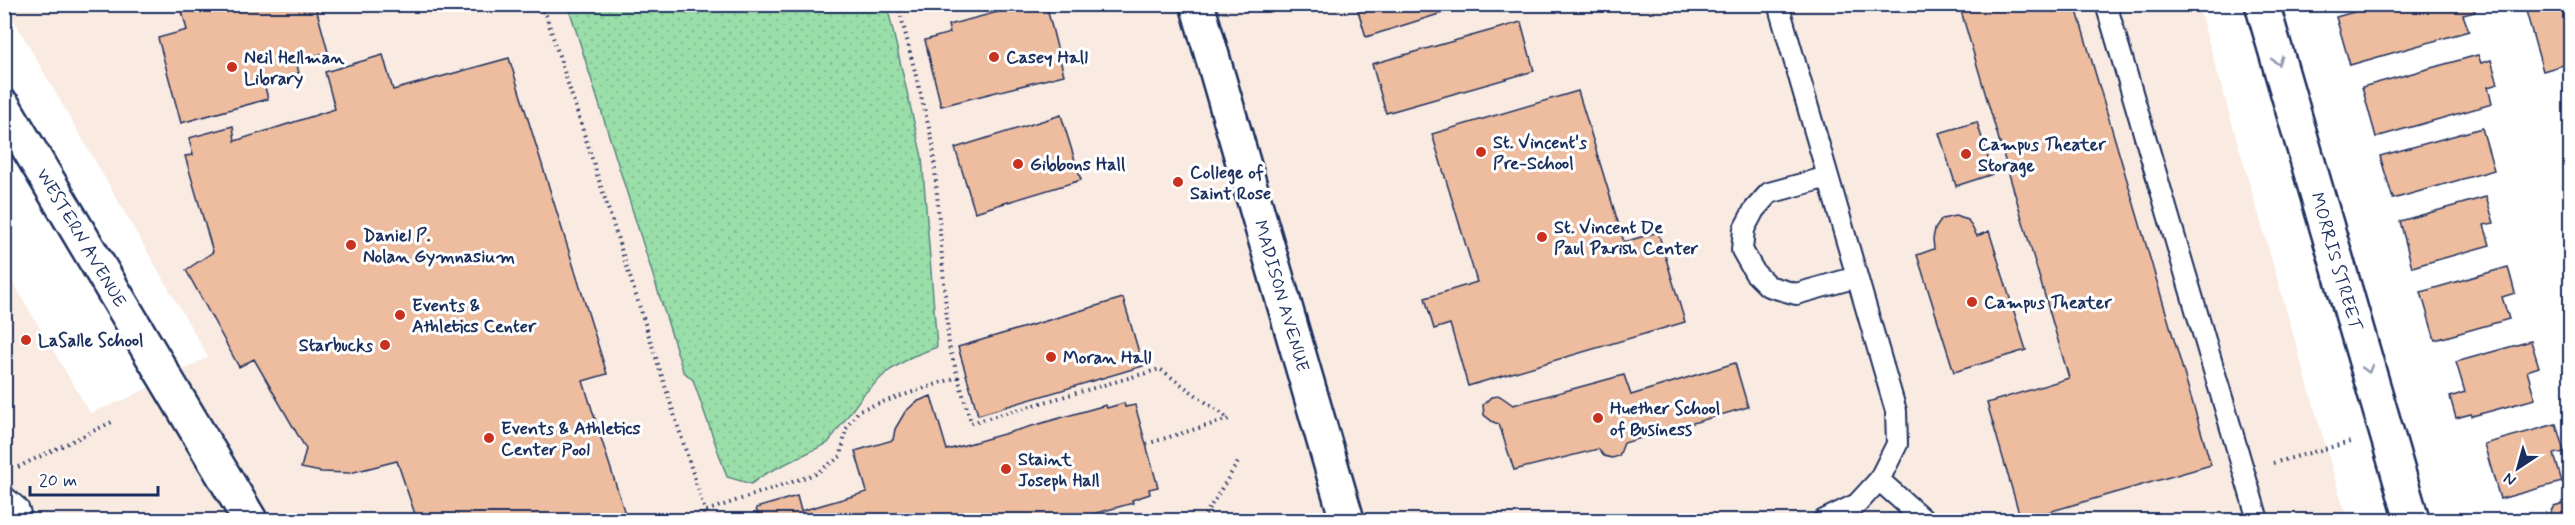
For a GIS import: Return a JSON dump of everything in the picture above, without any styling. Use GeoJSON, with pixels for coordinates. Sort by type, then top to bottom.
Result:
{"type":"FeatureCollection","features":[{"type":"Feature","properties":{"kind":"street","name":"MADISON AVENUE"},"geometry":{"type":"LineString","coordinates":[[1197,4],[1347,520]]}},
{"type":"Feature","properties":{"kind":"street","name":"MORRIS STREET"},"geometry":{"type":"LineString","coordinates":[[2262,4],[2412,520]]}},
{"type":"Feature","properties":{"kind":"street","name":"WESTERN AVENUE"},"geometry":{"type":"LineString","coordinates":[[4,107],[250,520]]}},
{"type":"Feature","properties":{"kind":"lane"},"geometry":{"type":"LineString","coordinates":[[1778,4],[1896,411],[1897,444],[1879,480],[1857,504],[1824,520]]}},
{"type":"Feature","properties":{"kind":"lane"},"geometry":{"type":"LineString","coordinates":[[2106,4],[2258,520]]}},
{"type":"Feature","properties":{"kind":"lane"},"geometry":{"type":"LineString","coordinates":[[1828,177],[1770,193],[1754,210],[1744,228],[1742,250],[1755,273],[1768,286],[1796,294],[1857,277]]}},
{"type":"Feature","properties":{"kind":"lane"},"geometry":{"type":"LineString","coordinates":[[1879,480],[1924,520]]}},
{"type":"Feature","properties":{"kind":"lane"},"geometry":{"type":"LineString","coordinates":[[4,496],[18,508],[22,520]]}},
{"type":"Feature","properties":{"kind":"path"},"geometry":{"type":"LineString","coordinates":[[519,4],[545,12],[703,512],[708,520]]}},
{"type":"Feature","properties":{"kind":"path"},"geometry":{"type":"LineString","coordinates":[[898,4],[933,144],[949,346],[971,423],[1160,369],[1229,419],[1146,444]]}},
{"type":"Feature","properties":{"kind":"path"},"geometry":{"type":"LineString","coordinates":[[703,512],[815,474],[841,456],[846,429],[859,410],[958,377]]}},
{"type":"Feature","properties":{"kind":"path"},"geometry":{"type":"LineString","coordinates":[[11,470],[112,422]]}},
{"type":"Feature","properties":{"kind":"path"},"geometry":{"type":"LineString","coordinates":[[2244,471],[2387,432]]}},
{"type":"Feature","properties":{"kind":"path"},"geometry":{"type":"LineString","coordinates":[[1202,520],[1240,459]]}},
{"type":"Feature","properties":{"kind":"path"},"geometry":{"type":"LineString","coordinates":[[701,520],[703,512]]}},
{"type":"Feature","properties":{"kind":"shaded area","name":"College of Saint Rose"},"geometry":{"type":"Polygon","coordinates":[[[5,5],[2198,5],[2347,520],[5,520],[4,267],[90,413],[126,399],[208,357],[5,5]]]}},
{"type":"Feature","properties":{"kind":"green space"},"geometry":{"type":"Polygon","coordinates":[[[568,5],[887,5],[922,157],[937,347],[911,357],[887,372],[863,395],[828,443],[765,474],[751,484],[727,477],[693,380],[683,371],[568,5]]]}},
{"type":"Feature","properties":{"kind":"building","name":"Neil Hellman Library"},"geometry":{"type":"Polygon","coordinates":[[[180,4],[315,4],[328,52],[296,61],[299,73],[264,83],[268,99],[181,123],[158,38],[187,30],[180,4]]]}},
{"type":"Feature","properties":{"kind":"building","name":"Casey Hall"},"geometry":{"type":"Polygon","coordinates":[[[1029,4],[1046,4],[1064,75],[941,106],[925,40],[950,33],[948,25],[1029,4]]]}},
{"type":"Feature","properties":{"kind":"building"},"geometry":{"type":"Polygon","coordinates":[[[1356,4],[1471,4],[1366,37],[1356,4]]]}},
{"type":"Feature","properties":{"kind":"building"},"geometry":{"type":"Polygon","coordinates":[[[1959,4],[2075,4],[2211,465],[2021,520],[1987,403],[2069,378],[1959,4]]]}},
{"type":"Feature","properties":{"kind":"building"},"geometry":{"type":"Polygon","coordinates":[[[2382,4],[2473,4],[2475,12],[2463,15],[2469,31],[2350,65],[2336,17],[2382,4]]]}},
{"type":"Feature","properties":{"kind":"building"},"geometry":{"type":"Polygon","coordinates":[[[2524,4],[2566,4],[2567,9],[2570,8],[2570,63],[2543,71],[2524,4]]]}},
{"type":"Feature","properties":{"kind":"building"},"geometry":{"type":"Polygon","coordinates":[[[1521,22],[1534,71],[1386,113],[1372,64],[1521,22]]]}},
{"type":"Feature","properties":{"kind":"building","name":"Events & Athletics Center"},"geometry":{"type":"Polygon","coordinates":[[[383,55],[393,90],[509,58],[607,374],[583,381],[627,520],[417,520],[397,461],[350,473],[321,472],[301,468],[306,449],[254,359],[239,367],[186,270],[213,252],[185,156],[193,155],[189,138],[233,126],[235,141],[335,109],[325,72],[383,55]]]}},
{"type":"Feature","properties":{"kind":"building"},"geometry":{"type":"Polygon","coordinates":[[[2478,55],[2481,63],[2491,60],[2498,84],[2488,87],[2492,104],[2376,137],[2362,87],[2478,55]]]}},
{"type":"Feature","properties":{"kind":"building","name":"St. Vincent De Paul Parish Center"},"geometry":{"type":"Polygon","coordinates":[[[1578,91],[1624,242],[1658,232],[1685,322],[1468,386],[1450,324],[1434,329],[1425,298],[1477,282],[1432,134],[1578,91]]]}},
{"type":"Feature","properties":{"kind":"building","name":"Gibbons Hall"},"geometry":{"type":"Polygon","coordinates":[[[1061,115],[1081,180],[975,212],[955,148],[1061,115]]]}},
{"type":"Feature","properties":{"kind":"building","name":"Campus Theater Storage"},"geometry":{"type":"Polygon","coordinates":[[[1977,122],[1993,174],[1956,186],[1939,133],[1977,122]]]}},
{"type":"Feature","properties":{"kind":"building"},"geometry":{"type":"Polygon","coordinates":[[[2482,128],[2494,170],[2393,199],[2380,156],[2482,128]]]}},
{"type":"Feature","properties":{"kind":"building"},"geometry":{"type":"Polygon","coordinates":[[[2486,197],[2494,223],[2484,225],[2490,245],[2412,267],[2400,221],[2486,197]]]}},
{"type":"Feature","properties":{"kind":"building","name":"Campus Theater"},"geometry":{"type":"Polygon","coordinates":[[[1955,216],[1968,220],[1977,236],[1989,231],[2026,350],[1954,372],[1917,255],[1934,249],[1935,229],[1942,219],[1955,216]]]}},
{"type":"Feature","properties":{"kind":"building"},"geometry":{"type":"Polygon","coordinates":[[[2508,267],[2515,293],[2502,297],[2509,319],[2435,340],[2421,292],[2508,267]]]}},
{"type":"Feature","properties":{"kind":"building","name":"Moran Hall"},"geometry":{"type":"Polygon","coordinates":[[[1123,298],[1143,366],[978,415],[958,347],[1123,298]]]}},
{"type":"Feature","properties":{"kind":"building"},"geometry":{"type":"Polygon","coordinates":[[[2570,310],[2570,336],[2564,312],[2570,310]]]}},
{"type":"Feature","properties":{"kind":"building"},"geometry":{"type":"Polygon","coordinates":[[[2531,341],[2539,367],[2527,371],[2535,399],[2456,418],[2450,397],[2465,392],[2456,362],[2531,341]]]}},
{"type":"Feature","properties":{"kind":"building","name":"Huether School of Business"},"geometry":{"type":"Polygon","coordinates":[[[1735,363],[1748,407],[1624,443],[1619,456],[1612,458],[1604,456],[1598,449],[1514,470],[1499,424],[1484,415],[1483,405],[1491,397],[1500,396],[1513,405],[1624,375],[1631,395],[1735,363]]]}},
{"type":"Feature","properties":{"kind":"building","name":"Staint Joseph Hall"},"geometry":{"type":"Polygon","coordinates":[[[931,396],[947,450],[1106,405],[1107,408],[1124,403],[1125,407],[1135,405],[1158,487],[1149,489],[1150,494],[1132,500],[1133,503],[1071,520],[759,520],[756,508],[797,496],[801,511],[867,492],[855,451],[893,440],[895,429],[905,412],[916,402],[931,396]]]}},
{"type":"Feature","properties":{"kind":"building"},"geometry":{"type":"Polygon","coordinates":[[[2556,424],[2564,452],[2554,454],[2562,482],[2500,499],[2484,444],[2556,424]]]}},
{"type":"Feature","properties":{"kind":"building"},"geometry":{"type":"Polygon","coordinates":[[[2570,501],[2570,520],[2532,520],[2548,516],[2554,506],[2570,501]]]}},
{"type":"Feature","properties":{"kind":"place","name":"Casey Hall"},"geometry":{"type":"Point","coordinates":[994,57]}},
{"type":"Feature","properties":{"kind":"place","name":"Neil Hellman Library"},"geometry":{"type":"Point","coordinates":[232,67]}},
{"type":"Feature","properties":{"kind":"place","name":"St. Vincent's Pre-School"},"geometry":{"type":"Point","coordinates":[1481,152]}},
{"type":"Feature","properties":{"kind":"place","name":"Campus Theater Storage"},"geometry":{"type":"Point","coordinates":[1966,154]}},
{"type":"Feature","properties":{"kind":"place","name":"Gibbons Hall"},"geometry":{"type":"Point","coordinates":[1018,164]}},
{"type":"Feature","properties":{"kind":"place","name":"College of Saint Rose"},"geometry":{"type":"Point","coordinates":[1178,182]}},
{"type":"Feature","properties":{"kind":"place","name":"St. Vincent De Paul Parish Center"},"geometry":{"type":"Point","coordinates":[1542,237]}},
{"type":"Feature","properties":{"kind":"place","name":"Daniel P. Nolan Gymnasium"},"geometry":{"type":"Point","coordinates":[351,245]}},
{"type":"Feature","properties":{"kind":"place","name":"Campus Theater"},"geometry":{"type":"Point","coordinates":[1972,302]}},
{"type":"Feature","properties":{"kind":"place","name":"Events & Athletics Center"},"geometry":{"type":"Point","coordinates":[400,315]}},
{"type":"Feature","properties":{"kind":"place","name":"LaSalle School"},"geometry":{"type":"Point","coordinates":[26,340]}},
{"type":"Feature","properties":{"kind":"place","name":"Starbucks"},"geometry":{"type":"Point","coordinates":[385,345]}},
{"type":"Feature","properties":{"kind":"place","name":"Moran Hall"},"geometry":{"type":"Point","coordinates":[1051,357]}},
{"type":"Feature","properties":{"kind":"place","name":"Huether School of Business"},"geometry":{"type":"Point","coordinates":[1598,418]}},
{"type":"Feature","properties":{"kind":"place","name":"Events & Athletics Center Pool"},"geometry":{"type":"Point","coordinates":[489,438]}},
{"type":"Feature","properties":{"kind":"place","name":"Staint Joseph Hall"},"geometry":{"type":"Point","coordinates":[1006,469]}}]}
